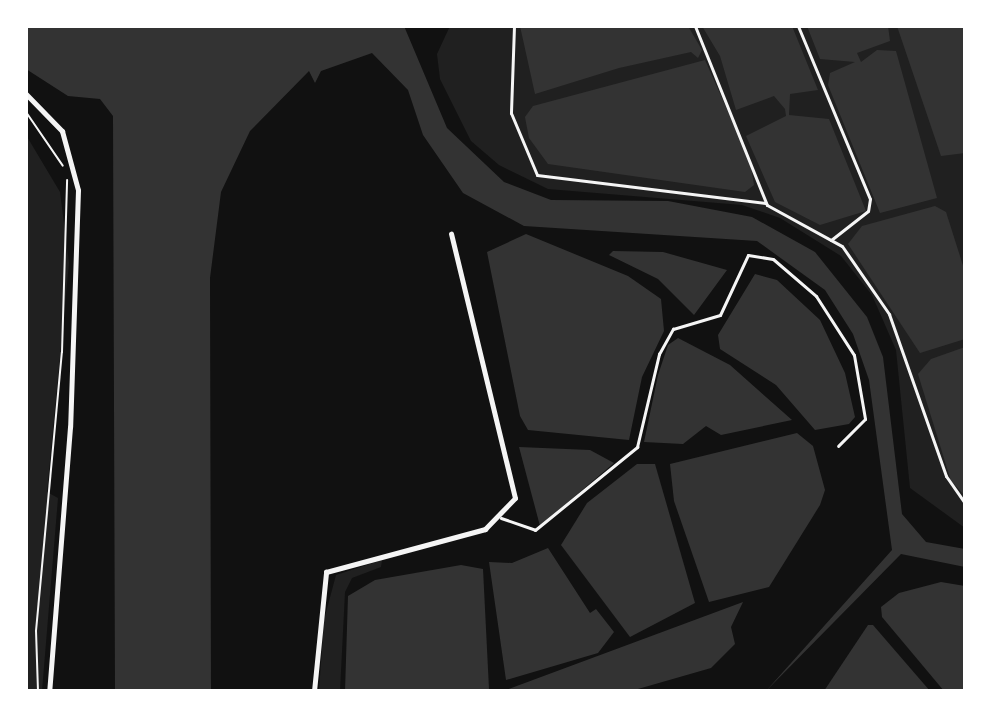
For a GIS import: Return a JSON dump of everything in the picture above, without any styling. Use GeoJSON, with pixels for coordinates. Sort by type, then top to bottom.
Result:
{"type":"FeatureCollection","features":[{"type":"Feature","properties":{"kind":"street"},"geometry":{"type":"LineString","coordinates":[[26,94],[62,131],[78,190],[70,427],[49,691]]}},
{"type":"Feature","properties":{"kind":"street"},"geometry":{"type":"LineString","coordinates":[[314,691],[326,572],[501,518],[515,498],[451,234]]}},
{"type":"Feature","properties":{"kind":"lane"},"geometry":{"type":"LineString","coordinates":[[514,26],[511,113],[537,175],[765,203],[831,240],[863,272],[889,314],[946,476],[965,503]]}},
{"type":"Feature","properties":{"kind":"lane"},"geometry":{"type":"LineString","coordinates":[[695,26],[765,203]]}},
{"type":"Feature","properties":{"kind":"lane"},"geometry":{"type":"LineString","coordinates":[[798,26],[870,199],[868,211],[831,240]]}},
{"type":"Feature","properties":{"kind":"lane"},"geometry":{"type":"LineString","coordinates":[[501,518],[535,530],[637,447],[659,354],[673,329],[720,315],[748,255],[773,259],[816,296],[854,355],[865,419],[838,446]]}},
{"type":"Feature","properties":{"kind":"path"},"geometry":{"type":"LineString","coordinates":[[26,112],[58,151],[69,210],[36,631],[38,691]]}},
{"type":"Feature","properties":{"kind":"shaded area"},"geometry":{"type":"Polygon","coordinates":[[[26,26],[404,26],[447,128],[504,182],[551,200],[668,201],[752,217],[815,252],[867,317],[883,357],[902,514],[926,542],[965,549],[965,567],[901,554],[766,691],[892,550],[869,380],[853,334],[825,290],[757,241],[524,226],[463,193],[423,135],[408,90],[372,53],[321,71],[315,83],[309,71],[250,131],[221,192],[210,278],[211,691],[115,691],[113,116],[100,99],[68,96],[26,69],[26,26]]]}},
{"type":"Feature","properties":{"kind":"shaded area"},"geometry":{"type":"Polygon","coordinates":[[[450,26],[965,26],[965,528],[910,488],[896,350],[872,295],[841,256],[780,218],[742,205],[548,189],[499,165],[471,141],[440,79],[437,54],[450,26]]]}},
{"type":"Feature","properties":{"kind":"shaded area"},"geometry":{"type":"Polygon","coordinates":[[[520,26],[688,26],[702,50],[698,58],[691,52],[619,68],[535,94],[520,26]]]}},
{"type":"Feature","properties":{"kind":"shaded area"},"geometry":{"type":"Polygon","coordinates":[[[702,26],[792,26],[818,90],[790,94],[789,115],[829,119],[866,211],[820,225],[775,202],[746,136],[786,116],[785,109],[774,96],[736,110],[720,56],[702,26]]]}},
{"type":"Feature","properties":{"kind":"shaded area"},"geometry":{"type":"Polygon","coordinates":[[[807,26],[888,26],[890,41],[857,53],[861,62],[877,50],[896,51],[937,198],[880,213],[828,85],[830,73],[855,62],[820,59],[807,26]]]}},
{"type":"Feature","properties":{"kind":"shaded area"},"geometry":{"type":"Polygon","coordinates":[[[897,26],[965,26],[965,153],[941,156],[897,26]]]}},
{"type":"Feature","properties":{"kind":"shaded area"},"geometry":{"type":"Polygon","coordinates":[[[705,60],[750,161],[754,185],[745,192],[548,164],[529,138],[525,117],[533,106],[705,60]]]}},
{"type":"Feature","properties":{"kind":"shaded area"},"geometry":{"type":"Polygon","coordinates":[[[26,135],[60,192],[69,263],[47,492],[58,498],[42,691],[26,691],[26,135]]]}},
{"type":"Feature","properties":{"kind":"shaded area"},"geometry":{"type":"Polygon","coordinates":[[[935,206],[946,212],[965,272],[965,339],[920,353],[848,244],[862,226],[935,206]]]}},
{"type":"Feature","properties":{"kind":"shaded area"},"geometry":{"type":"Polygon","coordinates":[[[526,234],[628,276],[661,299],[664,331],[642,377],[629,440],[528,430],[520,416],[487,252],[526,234]]]}},
{"type":"Feature","properties":{"kind":"shaded area"},"geometry":{"type":"Polygon","coordinates":[[[613,251],[663,252],[727,270],[694,315],[658,279],[609,255],[613,251]]]}},
{"type":"Feature","properties":{"kind":"shaded area"},"geometry":{"type":"Polygon","coordinates":[[[755,274],[777,280],[820,320],[845,373],[855,417],[849,424],[815,430],[776,385],[720,349],[718,335],[755,274]]]}},
{"type":"Feature","properties":{"kind":"shaded area"},"geometry":{"type":"Polygon","coordinates":[[[678,338],[730,365],[792,420],[721,435],[706,426],[683,444],[644,442],[658,375],[668,345],[678,338]]]}},
{"type":"Feature","properties":{"kind":"shaded area"},"geometry":{"type":"Polygon","coordinates":[[[965,347],[965,496],[951,481],[918,374],[931,359],[965,347]]]}},
{"type":"Feature","properties":{"kind":"shaded area"},"geometry":{"type":"Polygon","coordinates":[[[797,433],[813,446],[825,490],[820,505],[769,587],[709,602],[674,501],[670,464],[797,433]]]}},
{"type":"Feature","properties":{"kind":"shaded area"},"geometry":{"type":"Polygon","coordinates":[[[519,447],[590,450],[614,463],[540,526],[519,447]]]}},
{"type":"Feature","properties":{"kind":"shaded area"},"geometry":{"type":"Polygon","coordinates":[[[637,464],[655,464],[695,603],[630,637],[561,545],[587,503],[637,464]]]}},
{"type":"Feature","properties":{"kind":"shaded area"},"geometry":{"type":"Polygon","coordinates":[[[548,548],[590,613],[596,609],[614,632],[598,653],[506,680],[489,562],[512,563],[548,548]]]}},
{"type":"Feature","properties":{"kind":"shaded area"},"geometry":{"type":"Polygon","coordinates":[[[382,560],[381,567],[352,578],[345,592],[340,691],[319,691],[324,620],[336,575],[382,560]]]}},
{"type":"Feature","properties":{"kind":"shaded area"},"geometry":{"type":"Polygon","coordinates":[[[461,565],[483,569],[489,689],[345,691],[348,596],[375,580],[461,565]]]}},
{"type":"Feature","properties":{"kind":"shaded area"},"geometry":{"type":"Polygon","coordinates":[[[941,582],[965,586],[965,691],[944,691],[882,617],[881,607],[899,593],[941,582]]]}},
{"type":"Feature","properties":{"kind":"shaded area"},"geometry":{"type":"Polygon","coordinates":[[[743,602],[731,627],[735,644],[711,668],[631,691],[503,691],[743,602]]]}},
{"type":"Feature","properties":{"kind":"shaded area"},"geometry":{"type":"Polygon","coordinates":[[[868,625],[873,625],[930,691],[824,691],[868,625]]]}}]}
